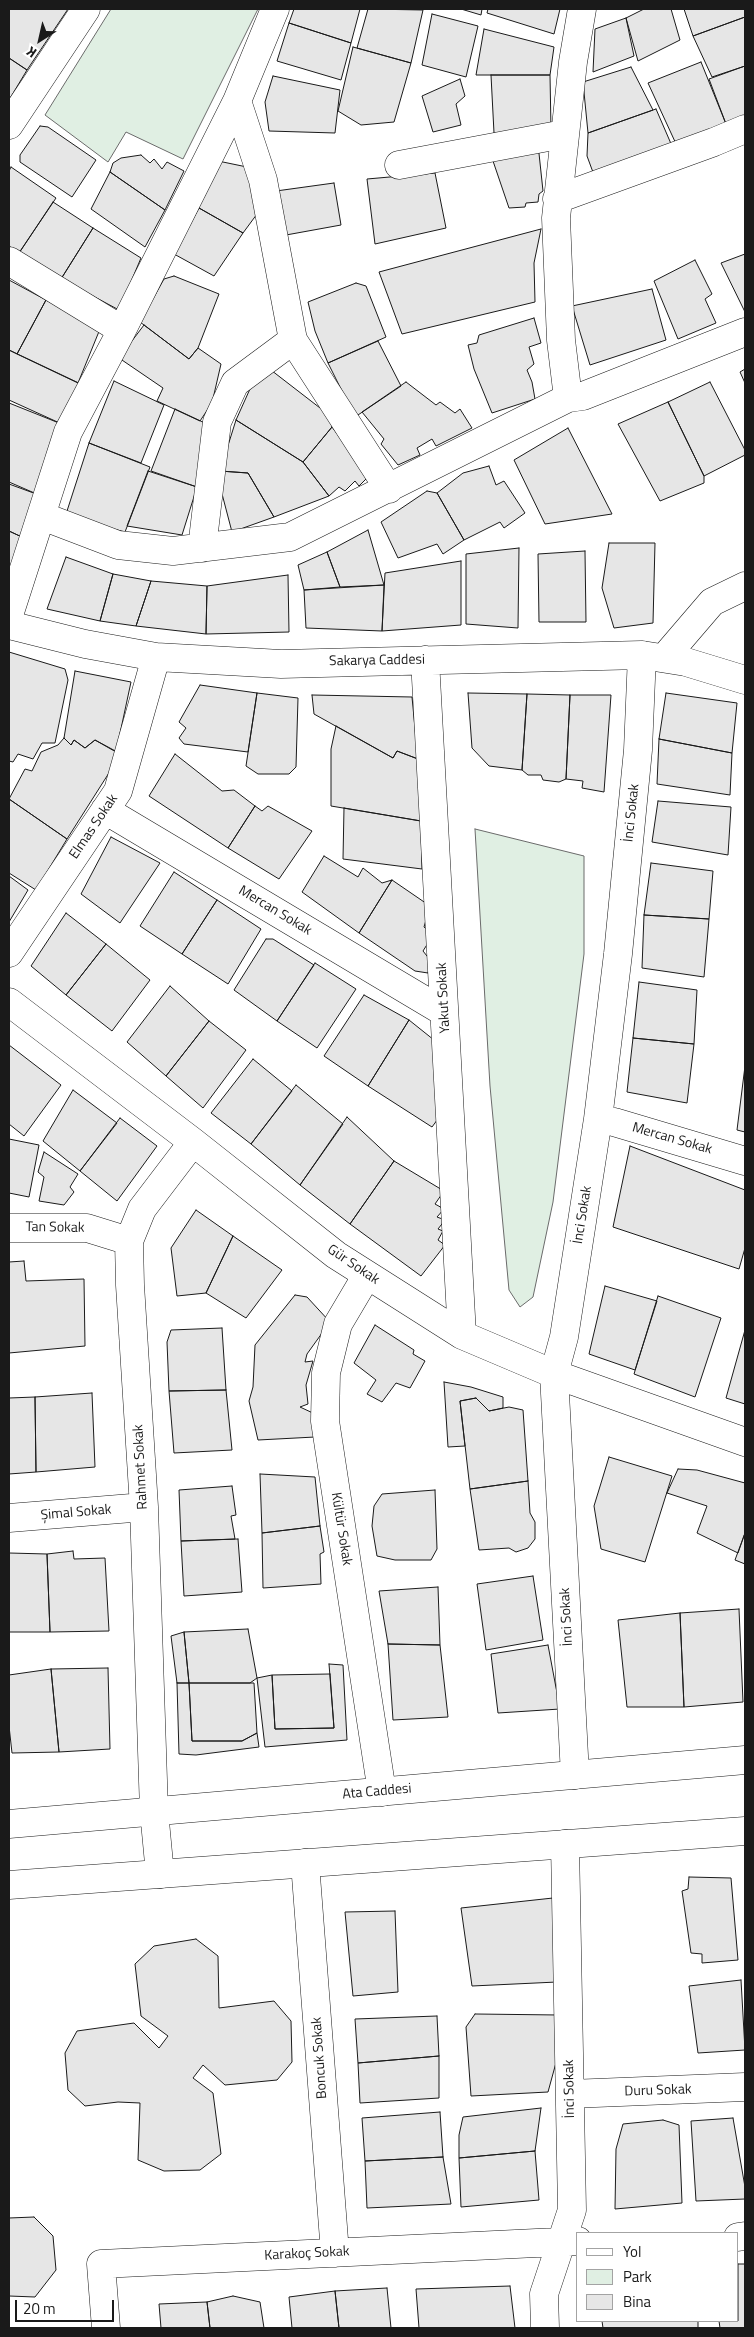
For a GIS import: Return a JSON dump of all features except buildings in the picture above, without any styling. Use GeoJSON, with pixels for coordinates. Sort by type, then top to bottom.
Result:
{"type":"FeatureCollection","features":[{"type":"Feature","properties":{"kind":"street"},"geometry":{"type":"LineString","coordinates":[[9,125],[86,9]]}},
{"type":"Feature","properties":{"kind":"street"},"geometry":{"type":"LineString","coordinates":[[9,615],[68,432],[122,330],[237,101],[275,9]]}},
{"type":"Feature","properties":{"kind":"street"},"geometry":{"type":"LineString","coordinates":[[568,398],[560,331],[556,218],[564,134],[582,9]]}},
{"type":"Feature","properties":{"kind":"street"},"geometry":{"type":"LineString","coordinates":[[237,101],[263,180],[293,340],[389,489]]}},
{"type":"Feature","properties":{"kind":"street"},"geometry":{"type":"LineString","coordinates":[[557,199],[745,129]]}},
{"type":"Feature","properties":{"kind":"street"},"geometry":{"type":"LineString","coordinates":[[399,165],[564,134]]}},
{"type":"Feature","properties":{"kind":"street"},"geometry":{"type":"LineString","coordinates":[[9,261],[122,330]]}},
{"type":"Feature","properties":{"kind":"street"},"geometry":{"type":"LineString","coordinates":[[42,516],[118,545],[173,551],[290,537],[568,398],[583,396],[745,332]]}},
{"type":"Feature","properties":{"kind":"street"},"geometry":{"type":"LineString","coordinates":[[202,548],[217,422],[236,383],[293,340]]}},
{"type":"Feature","properties":{"kind":"street"},"geometry":{"type":"LineString","coordinates":[[653,657],[712,602],[745,586]]}},
{"type":"Feature","properties":{"kind":"street","name":"Sakarya Caddesi"},"geometry":{"type":"LineString","coordinates":[[9,625],[85,644],[156,657],[281,664],[653,657],[686,662],[745,680]]}},
{"type":"Feature","properties":{"kind":"street","name":"Elmas Sokak"},"geometry":{"type":"LineString","coordinates":[[9,953],[118,790],[156,657]]}},
{"type":"Feature","properties":{"kind":"street","name":"İnci Sokak"},"geometry":{"type":"LineString","coordinates":[[575,1775],[554,1374],[564,1337],[598,1120],[618,954],[638,750],[653,657]]}},
{"type":"Feature","properties":{"kind":"street","name":"Yakut Sokak"},"geometry":{"type":"LineString","coordinates":[[425,660],[462,1335]]}},
{"type":"Feature","properties":{"kind":"street","name":"Mercan Sokak"},"geometry":{"type":"LineString","coordinates":[[105,810],[444,1012]]}},
{"type":"Feature","properties":{"kind":"street","name":"Gür Sokak"},"geometry":{"type":"LineString","coordinates":[[9,1002],[193,1142],[336,1255],[462,1335],[554,1374],[745,1442]]}},
{"type":"Feature","properties":{"kind":"street","name":"Mercan Sokak"},"geometry":{"type":"LineString","coordinates":[[598,1120],[614,1122],[745,1161]]}},
{"type":"Feature","properties":{"kind":"street","name":"Rahmet Sokak"},"geometry":{"type":"LineString","coordinates":[[160,1874],[154,1812],[144,1507],[129,1241],[142,1210],[193,1142]]}},
{"type":"Feature","properties":{"kind":"street","name":"Tan Sokak"},"geometry":{"type":"LineString","coordinates":[[9,1228],[87,1228],[129,1241]]}},
{"type":"Feature","properties":{"kind":"street","name":"Kültür Sokak"},"geometry":{"type":"LineString","coordinates":[[367,1274],[338,1324],[326,1373],[325,1421],[382,1792]]}},
{"type":"Feature","properties":{"kind":"street","name":"Şimal Sokak"},"geometry":{"type":"LineString","coordinates":[[9,1518],[144,1507]]}},
{"type":"Feature","properties":{"kind":"street","name":"Ata Caddesi"},"geometry":{"type":"LineString","coordinates":[[9,1824],[745,1760]]}},
{"type":"Feature","properties":{"kind":"street"},"geometry":{"type":"LineString","coordinates":[[9,1885],[745,1831]]}},
{"type":"Feature","properties":{"kind":"street","name":"İnci Sokak"},"geometry":{"type":"LineString","coordinates":[[545,2328],[544,2294],[569,2242],[572,2210],[565,1844]]}},
{"type":"Feature","properties":{"kind":"street","name":"Boncuk Sokak"},"geometry":{"type":"LineString","coordinates":[[305,1863],[335,2253]]}},
{"type":"Feature","properties":{"kind":"street","name":"Duru Sokak"},"geometry":{"type":"LineString","coordinates":[[570,2094],[745,2087]]}},
{"type":"Feature","properties":{"kind":"street","name":"Karakoç Sokak"},"geometry":{"type":"LineString","coordinates":[[106,2328],[101,2264],[569,2242]]}},
{"type":"Feature","properties":{"kind":"green space"},"geometry":{"type":"Polygon","coordinates":[[[111,9],[258,9],[183,159],[126,132],[108,162],[45,115],[111,9]]]}},
{"type":"Feature","properties":{"kind":"green space"},"geometry":{"type":"Polygon","coordinates":[[[475,829],[584,856],[584,954],[553,1202],[533,1297],[520,1307],[509,1290],[490,1086],[475,829]]]}}]}
